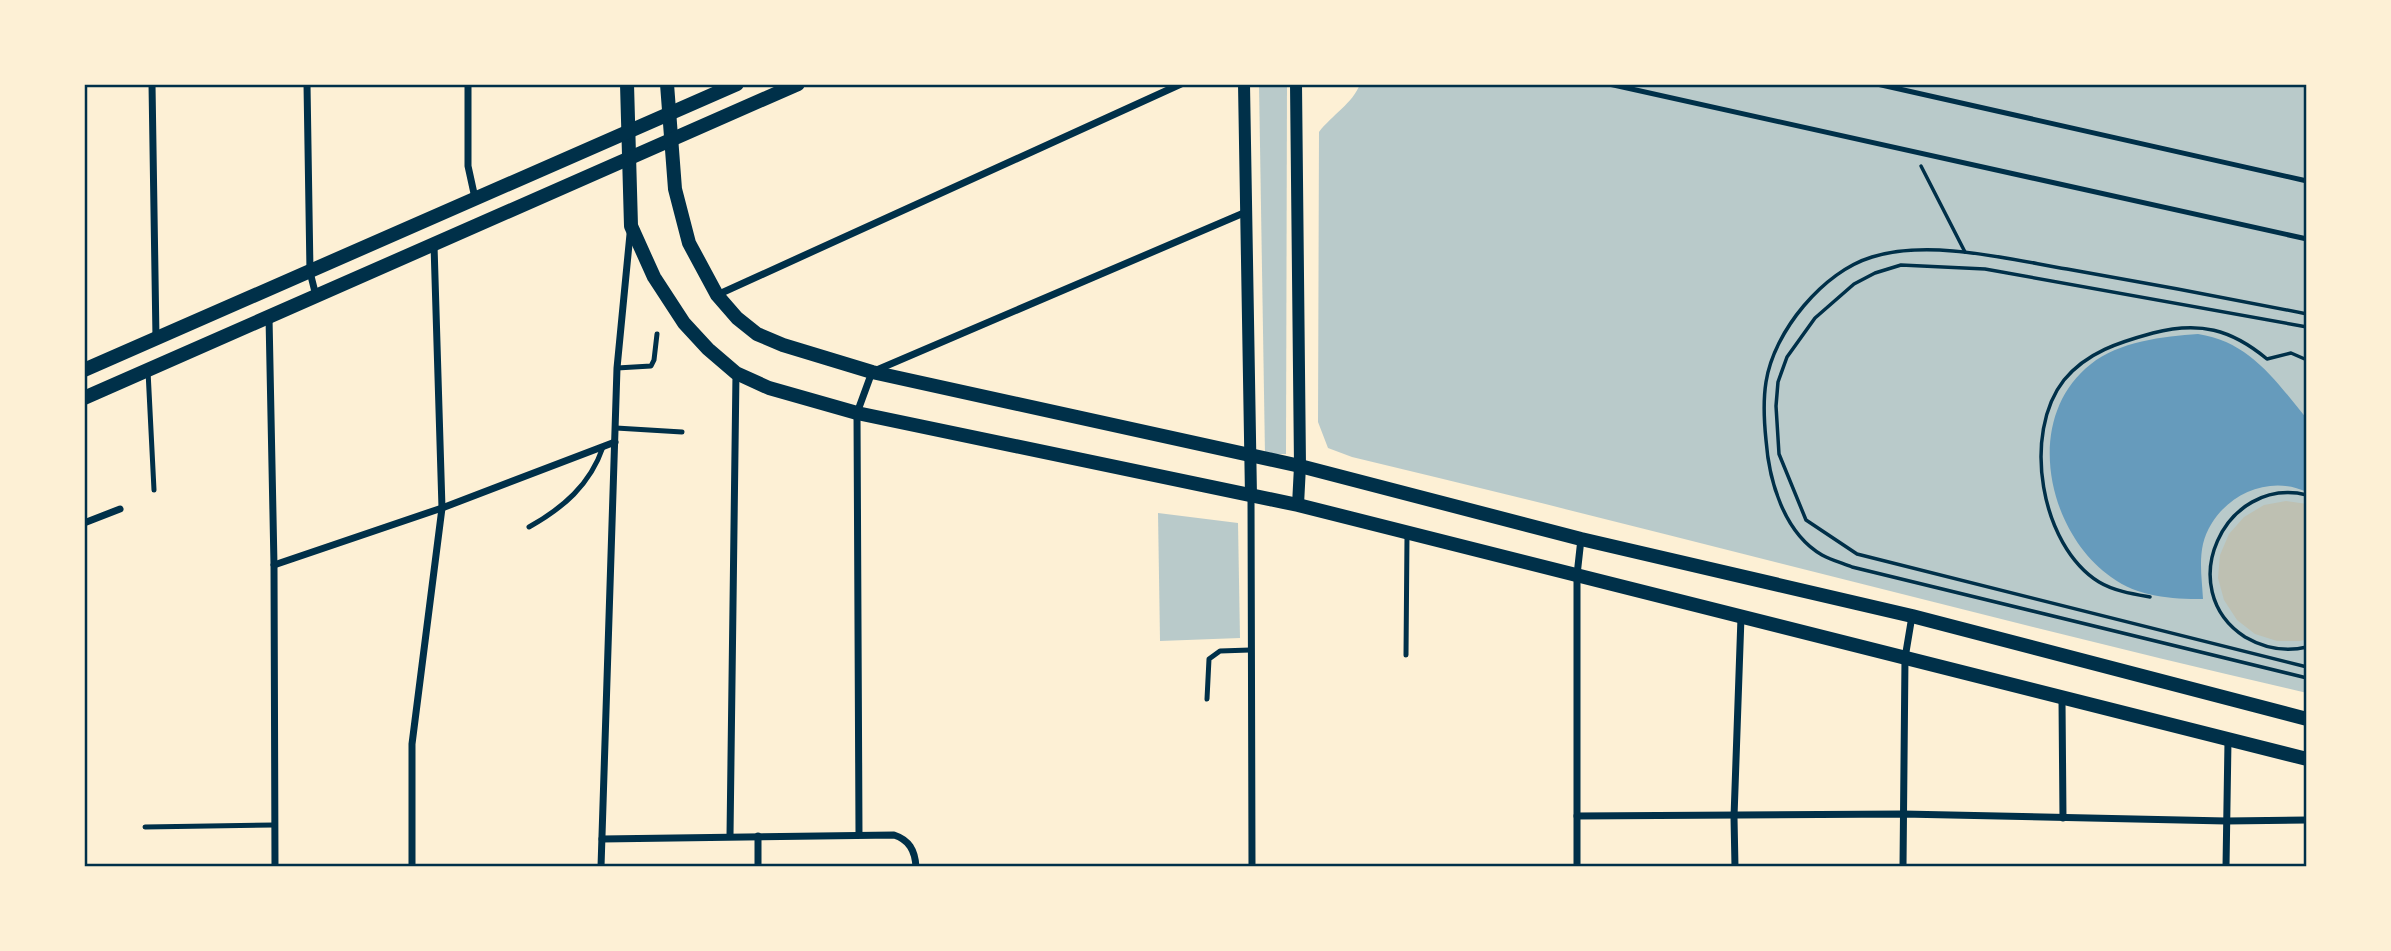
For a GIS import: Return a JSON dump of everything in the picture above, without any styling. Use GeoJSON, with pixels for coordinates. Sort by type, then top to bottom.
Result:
{"type":"FeatureCollection","features":[{"type":"Feature","properties":{"kind":"main road"},"geometry":{"type":"LineString","coordinates":[[627,84],[631,226],[667,300],[708,349],[736,373],[769,388],[857,413],[1298,505],[2062,700],[2307,759]]}},
{"type":"Feature","properties":{"kind":"main road"},"geometry":{"type":"LineString","coordinates":[[667,84],[669,139],[680,216],[693,252],[717,295],[737,318],[757,334],[783,345],[872,372],[1300,466],[1581,539],[1912,616],[2307,719]]}},
{"type":"Feature","properties":{"kind":"main road"},"geometry":{"type":"LineString","coordinates":[[84,370],[737,84]]}},
{"type":"Feature","properties":{"kind":"main road"},"geometry":{"type":"LineString","coordinates":[[84,397],[798,84]]}},
{"type":"Feature","properties":{"kind":"street"},"geometry":{"type":"LineString","coordinates":[[152,84],[156,338]]}},
{"type":"Feature","properties":{"kind":"street"},"geometry":{"type":"LineString","coordinates":[[307,84],[310,272],[316,297]]}},
{"type":"Feature","properties":{"kind":"street"},"geometry":{"type":"LineString","coordinates":[[468,84],[468,166],[475,198]]}},
{"type":"Feature","properties":{"kind":"street"},"geometry":{"type":"LineString","coordinates":[[717,295],[1181,84]]}},
{"type":"Feature","properties":{"kind":"street"},"geometry":{"type":"LineString","coordinates":[[1244,84],[1252,457],[1252,867]]}},
{"type":"Feature","properties":{"kind":"street"},"geometry":{"type":"LineString","coordinates":[[1296,84],[1300,466],[1298,505]]}},
{"type":"Feature","properties":{"kind":"street"},"geometry":{"type":"LineString","coordinates":[[859,834],[857,413],[872,372],[1246,212]]}},
{"type":"Feature","properties":{"kind":"street"},"geometry":{"type":"LineString","coordinates":[[601,867],[617,368],[631,226]]}},
{"type":"Feature","properties":{"kind":"street"},"geometry":{"type":"LineString","coordinates":[[412,867],[412,744],[442,508],[434,244]]}},
{"type":"Feature","properties":{"kind":"street"},"geometry":{"type":"LineString","coordinates":[[268,317],[274,565],[275,867]]}},
{"type":"Feature","properties":{"kind":"street"},"geometry":{"type":"LineString","coordinates":[[730,836],[736,373]]}},
{"type":"Feature","properties":{"kind":"street"},"geometry":{"type":"LineString","coordinates":[[274,565],[442,508],[615,442]]}},
{"type":"Feature","properties":{"kind":"street"},"geometry":{"type":"LineString","coordinates":[[84,523],[120,509]]}},
{"type":"Feature","properties":{"kind":"street"},"geometry":{"type":"LineString","coordinates":[[1577,867],[1577,575],[1581,539]]}},
{"type":"Feature","properties":{"kind":"street"},"geometry":{"type":"LineString","coordinates":[[1903,867],[1905,658],[1912,616]]}},
{"type":"Feature","properties":{"kind":"street"},"geometry":{"type":"LineString","coordinates":[[1735,867],[1734,817],[1741,617]]}},
{"type":"Feature","properties":{"kind":"street"},"geometry":{"type":"LineString","coordinates":[[2062,700],[2063,818]]}},
{"type":"Feature","properties":{"kind":"street"},"geometry":{"type":"LineString","coordinates":[[2226,867],[2228,741]]}},
{"type":"Feature","properties":{"kind":"street"},"geometry":{"type":"LineString","coordinates":[[1577,816],[1903,814],[2226,821],[2307,820]]}},
{"type":"Feature","properties":{"kind":"street"},"geometry":{"type":"LineString","coordinates":[[602,839],[894,835],[905,839],[912,847],[916,867]]}},
{"type":"Feature","properties":{"kind":"street"},"geometry":{"type":"LineString","coordinates":[[758,836],[758,867]]}},
{"type":"Feature","properties":{"kind":"lane"},"geometry":{"type":"LineString","coordinates":[[1609,84],[2307,239]]}},
{"type":"Feature","properties":{"kind":"lane"},"geometry":{"type":"LineString","coordinates":[[1877,84],[2307,181]]}},
{"type":"Feature","properties":{"kind":"lane"},"geometry":{"type":"LineString","coordinates":[[617,368],[651,366],[657,334]]}},
{"type":"Feature","properties":{"kind":"lane"},"geometry":{"type":"LineString","coordinates":[[148,370],[154,490]]}},
{"type":"Feature","properties":{"kind":"lane"},"geometry":{"type":"LineString","coordinates":[[616,428],[681,432]]}},
{"type":"Feature","properties":{"kind":"lane"},"geometry":{"type":"LineString","coordinates":[[529,527],[566,503],[582,487],[596,469],[603,447]]}},
{"type":"Feature","properties":{"kind":"lane"},"geometry":{"type":"LineString","coordinates":[[1406,655],[1408,533]]}},
{"type":"Feature","properties":{"kind":"lane"},"geometry":{"type":"LineString","coordinates":[[1207,699],[1209,659],[1220,651],[1250,650]]}},
{"type":"Feature","properties":{"kind":"lane"},"geometry":{"type":"LineString","coordinates":[[145,827],[274,825]]}},
{"type":"Feature","properties":{"kind":"path"},"geometry":{"type":"LineString","coordinates":[[1914,152],[1965,252]]}},
{"type":"Feature","properties":{"kind":"path"},"geometry":{"type":"LineString","coordinates":[[2307,314],[1965,252],[1898,251],[1847,267],[1810,301],[1783,337],[1766,379],[1765,426],[1768,461],[1776,492],[1793,527],[1821,554],[1852,567],[2307,678]]}},
{"type":"Feature","properties":{"kind":"path"},"geometry":{"type":"LineString","coordinates":[[2307,327],[1985,268],[1901,265],[1854,284],[1815,318],[1787,357],[1778,382],[1779,454],[1793,493],[1806,520],[1857,554],[2307,667]]}},
{"type":"Feature","properties":{"kind":"path"},"geometry":{"type":"LineString","coordinates":[[2150,597],[2116,590],[2098,581],[2068,550],[2056,529],[2042,481],[2041,442],[2054,398],[2063,382],[2080,364],[2117,343],[2181,328],[2232,334],[2267,359],[2291,353],[2307,360]]}},
{"type":"Feature","properties":{"kind":"path"},"geometry":{"type":"LineString","coordinates":[[2307,495],[2277,493],[2252,500],[2231,516],[2212,550],[2210,576],[2216,602],[2230,624],[2258,643],[2276,649],[2307,647]]}},
{"type":"Feature","properties":{"kind":"path"},"geometry":{"type":"LineString","coordinates":[[2255,654],[2258,643]]}},
{"type":"Feature","properties":{"kind":"shaded area"},"geometry":{"type":"Polygon","coordinates":[[[1259,84],[1287,84],[1286,454],[1265,454],[1259,84]]]}},
{"type":"Feature","properties":{"kind":"shaded area"},"geometry":{"type":"Polygon","coordinates":[[[1360,84],[2307,84],[2307,693],[1352,457],[1328,448],[1318,422],[1319,132],[1352,97],[1360,84]]]}},
{"type":"Feature","properties":{"kind":"shaded area"},"geometry":{"type":"Polygon","coordinates":[[[1158,513],[1238,523],[1240,638],[1160,641],[1158,513]]]}},
{"type":"Feature","properties":{"kind":"water"},"geometry":{"type":"Polygon","coordinates":[[[2198,334],[2216,338],[2247,354],[2272,377],[2307,419],[2307,492],[2291,487],[2259,488],[2243,494],[2218,514],[2203,544],[2203,599],[2167,597],[2132,589],[2111,577],[2089,557],[2071,532],[2058,504],[2051,474],[2050,443],[2056,414],[2069,387],[2091,364],[2128,345],[2171,336],[2198,334]]]}},
{"type":"Feature","properties":{"kind":"building"},"geometry":{"type":"Polygon","coordinates":[[[2286,501],[2307,504],[2307,639],[2300,641],[2277,641],[2255,634],[2237,620],[2224,600],[2218,578],[2220,555],[2229,534],[2244,517],[2264,505],[2286,501]]]}}]}
